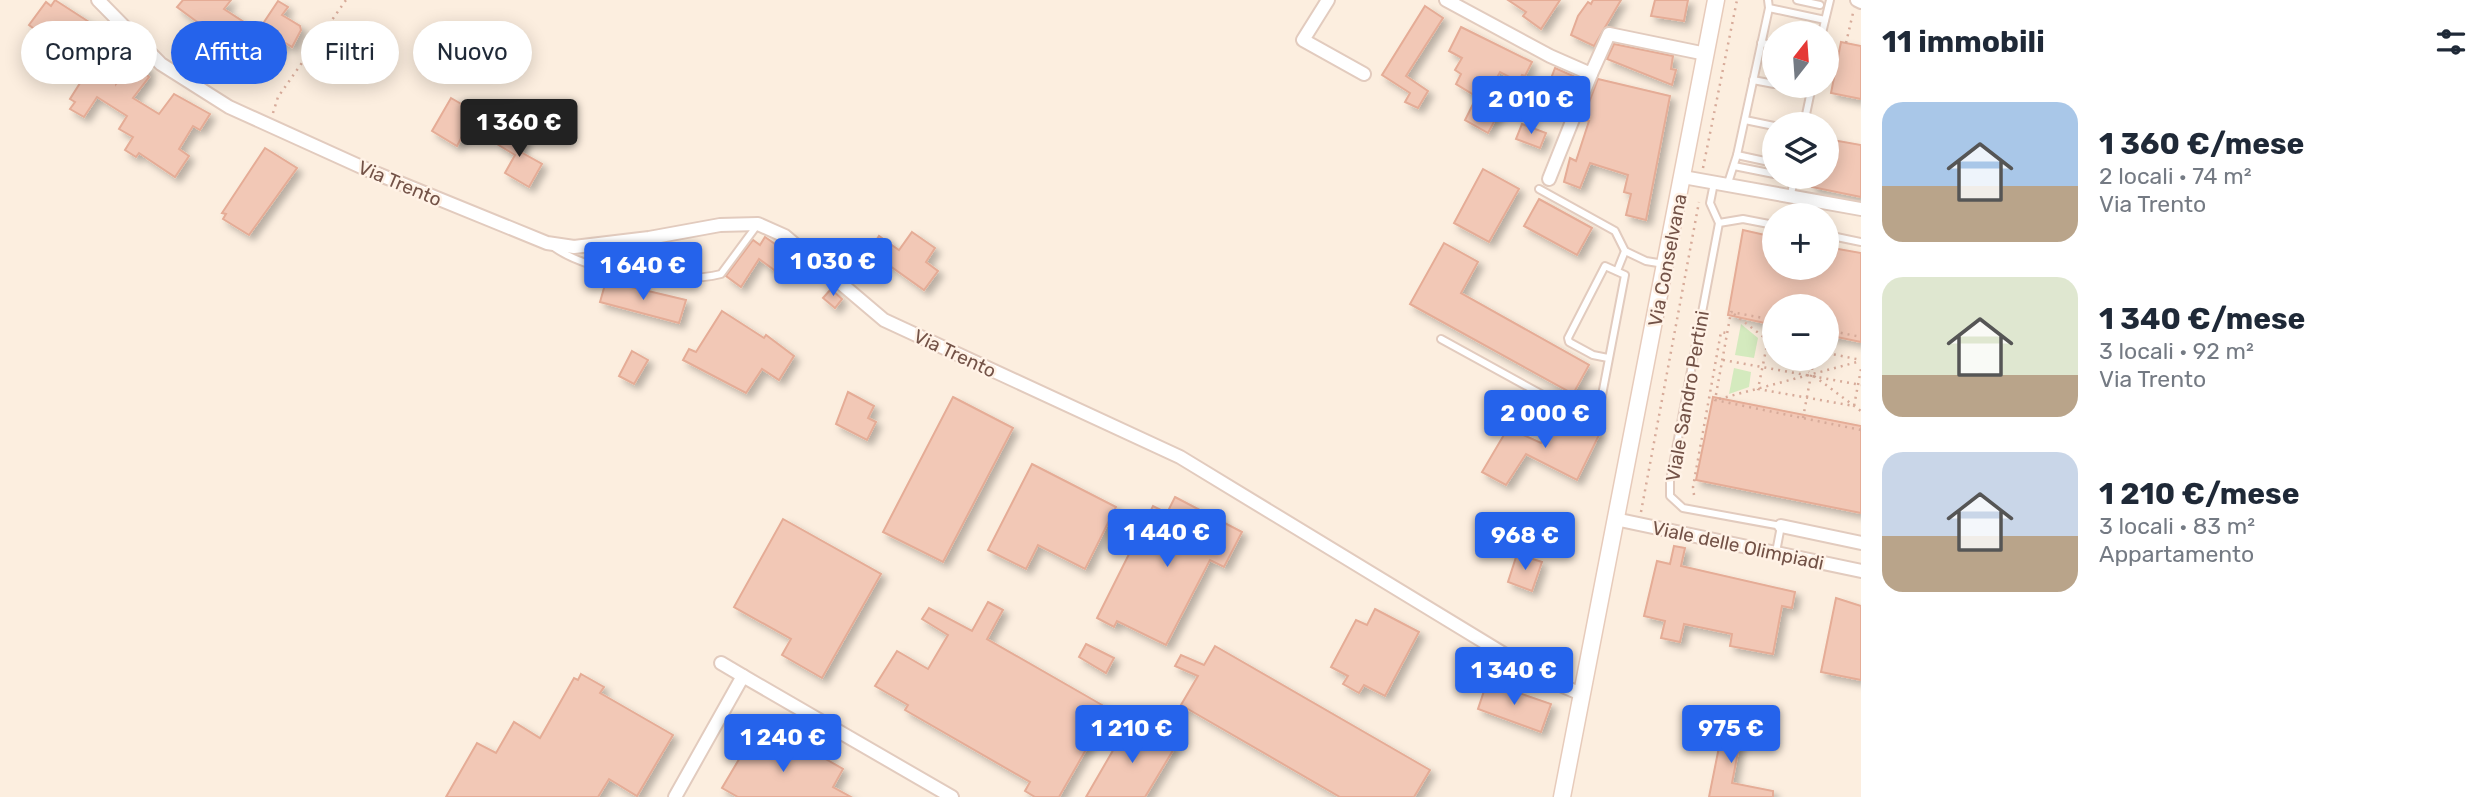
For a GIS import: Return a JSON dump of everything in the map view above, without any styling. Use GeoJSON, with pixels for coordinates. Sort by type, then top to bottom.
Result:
{"type":"FeatureCollection","features":[{"type":"Feature","properties":{"kind":"main road","name":"Via Conselvana"},"geometry":{"type":"LineString","coordinates":[[1562,797],[1716,0]]}},
{"type":"Feature","properties":{"kind":"street","name":"Via Trento"},"geometry":{"type":"LineString","coordinates":[[98,0],[161,64],[229,107],[368,170],[547,243],[574,247],[649,238],[720,225],[758,224],[786,236],[884,320],[1181,457],[1540,676],[1581,694]]}},
{"type":"Feature","properties":{"kind":"street"},"geometry":{"type":"LineString","coordinates":[[1328,0],[1303,40],[1364,74]]}},
{"type":"Feature","properties":{"kind":"street"},"geometry":{"type":"LineString","coordinates":[[1446,0],[1550,57],[1591,74]]}},
{"type":"Feature","properties":{"kind":"street"},"geometry":{"type":"LineString","coordinates":[[1549,179],[1609,34],[1706,54]]}},
{"type":"Feature","properties":{"kind":"street"},"geometry":{"type":"LineString","coordinates":[[1683,177],[1724,182],[1781,196],[1791,195],[1861,209]]}},
{"type":"Feature","properties":{"kind":"street","name":"Viale delle Olimpiadi"},"geometry":{"type":"LineString","coordinates":[[1615,519],[1861,571]]}},
{"type":"Feature","properties":{"kind":"street","name":"Viale Sandro Pertini"},"geometry":{"type":"LineString","coordinates":[[1781,526],[1861,543]]}},
{"type":"Feature","properties":{"kind":"street"},"geometry":{"type":"LineString","coordinates":[[721,663],[952,797]]}},
{"type":"Feature","properties":{"kind":"street"},"geometry":{"type":"LineString","coordinates":[[676,797],[743,676]]}},
{"type":"Feature","properties":{"kind":"lane"},"geometry":{"type":"LineString","coordinates":[[1797,0],[1820,5]]}},
{"type":"Feature","properties":{"kind":"lane"},"geometry":{"type":"LineString","coordinates":[[1724,182],[1737,155],[1769,4],[1825,20],[1830,0]]}},
{"type":"Feature","properties":{"kind":"lane"},"geometry":{"type":"LineString","coordinates":[[1753,80],[1762,82]]}},
{"type":"Feature","properties":{"kind":"lane"},"geometry":{"type":"LineString","coordinates":[[1745,120],[1762,124]]}},
{"type":"Feature","properties":{"kind":"lane"},"geometry":{"type":"LineString","coordinates":[[1737,155],[1762,160]]}},
{"type":"Feature","properties":{"kind":"lane"},"geometry":{"type":"LineString","coordinates":[[1734,166],[1762,172]]}},
{"type":"Feature","properties":{"kind":"lane","name":"Viale Sandro Pertini"},"geometry":{"type":"LineString","coordinates":[[1724,182],[1710,203],[1719,223],[1670,481],[1671,496],[1684,508],[1781,526]]}},
{"type":"Feature","properties":{"kind":"lane"},"geometry":{"type":"LineString","coordinates":[[1539,189],[1615,231],[1625,251],[1646,261],[1666,265]]}},
{"type":"Feature","properties":{"kind":"lane"},"geometry":{"type":"LineString","coordinates":[[1791,195],[1792,189]]}},
{"type":"Feature","properties":{"kind":"lane"},"geometry":{"type":"LineString","coordinates":[[1719,223],[1743,219],[1762,223]]}},
{"type":"Feature","properties":{"kind":"lane"},"geometry":{"type":"LineString","coordinates":[[547,243],[563,254],[597,265],[650,275],[703,279],[721,274],[758,224]]}},
{"type":"Feature","properties":{"kind":"lane"},"geometry":{"type":"LineString","coordinates":[[1839,238],[1861,242]]}},
{"type":"Feature","properties":{"kind":"lane"},"geometry":{"type":"LineString","coordinates":[[1618,271],[1625,251]]}},
{"type":"Feature","properties":{"kind":"lane"},"geometry":{"type":"LineString","coordinates":[[1441,339],[1592,422],[1598,416],[1625,275],[1605,266],[1568,338],[1593,355],[1608,358]]}},
{"type":"Feature","properties":{"kind":"lane"},"geometry":{"type":"LineString","coordinates":[[1775,553],[1781,526]]}},
{"type":"Feature","properties":{"kind":"path"},"geometry":{"type":"LineString","coordinates":[[272,126],[278,97],[346,0]]}},
{"type":"Feature","properties":{"kind":"path"},"geometry":{"type":"LineString","coordinates":[[1702,170],[1737,0]]}},
{"type":"Feature","properties":{"kind":"path"},"geometry":{"type":"LineString","coordinates":[[1846,43],[1857,4]]}},
{"type":"Feature","properties":{"kind":"path"},"geometry":{"type":"LineString","coordinates":[[1640,512],[1700,194]]}},
{"type":"Feature","properties":{"kind":"path"},"geometry":{"type":"LineString","coordinates":[[1731,312],[1762,318]]}},
{"type":"Feature","properties":{"kind":"path"},"geometry":{"type":"LineString","coordinates":[[1715,401],[1731,312]]}},
{"type":"Feature","properties":{"kind":"path"},"geometry":{"type":"LineString","coordinates":[[1731,312],[1762,335]]}},
{"type":"Feature","properties":{"kind":"path"},"geometry":{"type":"LineString","coordinates":[[1694,495],[1721,332],[1727,333]]}},
{"type":"Feature","properties":{"kind":"path"},"geometry":{"type":"LineString","coordinates":[[1839,332],[1861,337]]}},
{"type":"Feature","properties":{"kind":"path"},"geometry":{"type":"LineString","coordinates":[[1839,356],[1861,361]]}},
{"type":"Feature","properties":{"kind":"path"},"geometry":{"type":"LineString","coordinates":[[1723,360],[1762,366],[1758,389]]}},
{"type":"Feature","properties":{"kind":"path"},"geometry":{"type":"LineString","coordinates":[[1715,401],[1861,361]]}},
{"type":"Feature","properties":{"kind":"path"},"geometry":{"type":"LineString","coordinates":[[1854,406],[1861,369]]}},
{"type":"Feature","properties":{"kind":"path"},"geometry":{"type":"LineString","coordinates":[[1793,371],[1859,385]]}},
{"type":"Feature","properties":{"kind":"path"},"geometry":{"type":"LineString","coordinates":[[1808,371],[1861,411]]}},
{"type":"Feature","properties":{"kind":"path"},"geometry":{"type":"LineString","coordinates":[[1803,418],[1812,371]]}},
{"type":"Feature","properties":{"kind":"path"},"geometry":{"type":"LineString","coordinates":[[1711,382],[1718,383]]}},
{"type":"Feature","properties":{"kind":"path"},"geometry":{"type":"LineString","coordinates":[[1758,389],[1854,406]]}},
{"type":"Feature","properties":{"kind":"path"},"geometry":{"type":"LineString","coordinates":[[1715,401],[1861,430]]}},
{"type":"Feature","properties":{"kind":"green space"},"geometry":{"type":"Polygon","coordinates":[[[1741,324],[1758,338],[1754,358],[1735,355],[1741,324]]]}},
{"type":"Feature","properties":{"kind":"green space"},"geometry":{"type":"Polygon","coordinates":[[[1734,368],[1751,372],[1749,387],[1729,394],[1734,368]]]}},
{"type":"Feature","properties":{"kind":"building"},"geometry":{"type":"Polygon","coordinates":[[[55,0],[88,21],[32,21],[46,2],[51,6],[55,0]]]}},
{"type":"Feature","properties":{"kind":"building"},"geometry":{"type":"Polygon","coordinates":[[[183,0],[231,0],[224,9],[243,21],[196,21],[177,7],[183,0]]]}},
{"type":"Feature","properties":{"kind":"building"},"geometry":{"type":"Polygon","coordinates":[[[1508,0],[1560,0],[1541,29],[1523,16],[1526,12],[1508,0]]]}},
{"type":"Feature","properties":{"kind":"building"},"geometry":{"type":"Polygon","coordinates":[[[1593,0],[1621,0],[1594,46],[1571,35],[1578,16],[1588,2],[1591,4],[1593,0]]]}},
{"type":"Feature","properties":{"kind":"building"},"geometry":{"type":"Polygon","coordinates":[[[1655,0],[1688,0],[1684,21],[1651,16],[1655,0]]]}},
{"type":"Feature","properties":{"kind":"building"},"geometry":{"type":"Polygon","coordinates":[[[278,1],[288,7],[282,15],[300,26],[301,30],[292,47],[287,44],[287,21],[265,21],[278,1]]]}},
{"type":"Feature","properties":{"kind":"building"},"geometry":{"type":"Polygon","coordinates":[[[1425,6],[1443,18],[1406,76],[1428,91],[1418,108],[1405,102],[1410,93],[1382,75],[1425,6]]]}},
{"type":"Feature","properties":{"kind":"building"},"geometry":{"type":"Polygon","coordinates":[[[1461,27],[1532,62],[1525,76],[1522,75],[1519,82],[1500,72],[1484,101],[1456,84],[1461,74],[1455,70],[1462,58],[1449,51],[1461,27]]]}},
{"type":"Feature","properties":{"kind":"building"},"geometry":{"type":"Polygon","coordinates":[[[1841,42],[1861,46],[1861,99],[1839,95],[1841,42]]]}},
{"type":"Feature","properties":{"kind":"building"},"geometry":{"type":"Polygon","coordinates":[[[1614,44],[1673,56],[1671,69],[1676,70],[1672,85],[1607,59],[1614,44]]]}},
{"type":"Feature","properties":{"kind":"building"},"geometry":{"type":"Polygon","coordinates":[[[1555,68],[1580,79],[1575,91],[1567,89],[1564,95],[1547,89],[1555,68]]]}},
{"type":"Feature","properties":{"kind":"building"},"geometry":{"type":"Polygon","coordinates":[[[1598,79],[1670,96],[1646,220],[1626,215],[1631,194],[1624,192],[1628,175],[1590,163],[1580,188],[1564,182],[1570,158],[1576,161],[1589,121],[1584,120],[1588,105],[1598,79]]]}},
{"type":"Feature","properties":{"kind":"building"},"geometry":{"type":"Polygon","coordinates":[[[79,84],[144,84],[133,98],[159,114],[174,94],[210,114],[200,130],[193,126],[179,149],[189,156],[175,177],[139,153],[136,157],[125,150],[133,137],[119,129],[127,116],[97,97],[84,117],[70,109],[75,102],[70,99],[79,84]]]}},
{"type":"Feature","properties":{"kind":"building"},"geometry":{"type":"Polygon","coordinates":[[[451,98],[475,112],[457,146],[432,131],[451,98]]]}},
{"type":"Feature","properties":{"kind":"building"},"geometry":{"type":"Polygon","coordinates":[[[1476,98],[1500,111],[1488,133],[1465,120],[1476,98]]]}},
{"type":"Feature","properties":{"kind":"building"},"geometry":{"type":"Polygon","coordinates":[[[1522,124],[1546,133],[1540,148],[1516,139],[1522,124]]]}},
{"type":"Feature","properties":{"kind":"building"},"geometry":{"type":"Polygon","coordinates":[[[507,129],[527,138],[519,151],[542,164],[529,187],[505,173],[515,155],[497,144],[507,129]]]}},
{"type":"Feature","properties":{"kind":"building"},"geometry":{"type":"Polygon","coordinates":[[[1839,141],[1861,145],[1861,197],[1822,189],[1839,189],[1839,141]]]}},
{"type":"Feature","properties":{"kind":"building"},"geometry":{"type":"Polygon","coordinates":[[[265,148],[297,168],[249,235],[223,219],[226,214],[222,213],[265,148]]]}},
{"type":"Feature","properties":{"kind":"building"},"geometry":{"type":"Polygon","coordinates":[[[1483,169],[1519,189],[1489,242],[1454,223],[1483,169]]]}},
{"type":"Feature","properties":{"kind":"building"},"geometry":{"type":"Polygon","coordinates":[[[1539,199],[1592,228],[1577,255],[1524,226],[1539,199]]]}},
{"type":"Feature","properties":{"kind":"building"},"geometry":{"type":"Polygon","coordinates":[[[1743,230],[1762,234],[1762,280],[1839,280],[1839,249],[1861,253],[1861,342],[1839,337],[1839,294],[1762,294],[1762,322],[1728,315],[1743,230]]]}},
{"type":"Feature","properties":{"kind":"building"},"geometry":{"type":"Polygon","coordinates":[[[912,232],[935,248],[926,262],[938,271],[924,290],[869,251],[879,236],[899,250],[912,232]]]}},
{"type":"Feature","properties":{"kind":"building"},"geometry":{"type":"Polygon","coordinates":[[[765,237],[778,246],[780,243],[789,251],[788,255],[777,272],[759,259],[741,287],[726,276],[753,240],[760,245],[765,237]]]}},
{"type":"Feature","properties":{"kind":"building"},"geometry":{"type":"Polygon","coordinates":[[[1444,243],[1478,262],[1461,293],[1589,365],[1573,394],[1410,304],[1444,243]]]}},
{"type":"Feature","properties":{"kind":"building"},"geometry":{"type":"Polygon","coordinates":[[[606,281],[686,300],[679,323],[600,302],[606,281]]]}},
{"type":"Feature","properties":{"kind":"building"},"geometry":{"type":"Polygon","coordinates":[[[831,289],[842,299],[835,308],[823,298],[831,289]]]}},
{"type":"Feature","properties":{"kind":"building"},"geometry":{"type":"Polygon","coordinates":[[[722,311],[764,338],[766,335],[794,356],[779,380],[762,369],[746,393],[683,360],[689,349],[696,352],[722,311]]]}},
{"type":"Feature","properties":{"kind":"building"},"geometry":{"type":"Polygon","coordinates":[[[632,351],[648,360],[634,384],[619,376],[632,351]]]}},
{"type":"Feature","properties":{"kind":"building"},"geometry":{"type":"Polygon","coordinates":[[[848,392],[874,406],[868,418],[876,422],[867,440],[836,424],[848,392]]]}},
{"type":"Feature","properties":{"kind":"building"},"geometry":{"type":"Polygon","coordinates":[[[953,397],[1013,428],[943,562],[883,532],[953,397]]]}},
{"type":"Feature","properties":{"kind":"building"},"geometry":{"type":"Polygon","coordinates":[[[1713,397],[1861,426],[1861,513],[1696,480],[1713,397]]]}},
{"type":"Feature","properties":{"kind":"building"},"geometry":{"type":"Polygon","coordinates":[[[1558,412],[1600,433],[1577,480],[1526,454],[1506,485],[1482,472],[1508,428],[1541,443],[1558,412]]]}},
{"type":"Feature","properties":{"kind":"building"},"geometry":{"type":"Polygon","coordinates":[[[1032,464],[1116,507],[1085,569],[1038,545],[1026,569],[988,550],[1032,464]]]}},
{"type":"Feature","properties":{"kind":"building"},"geometry":{"type":"Polygon","coordinates":[[[1175,497],[1242,532],[1224,567],[1210,560],[1166,645],[1117,621],[1114,627],[1097,618],[1153,506],[1167,513],[1175,497]]]}},
{"type":"Feature","properties":{"kind":"building"},"geometry":{"type":"Polygon","coordinates":[[[783,519],[881,574],[822,678],[782,655],[791,639],[734,607],[783,519]]]}},
{"type":"Feature","properties":{"kind":"building"},"geometry":{"type":"Polygon","coordinates":[[[1674,546],[1685,548],[1681,566],[1795,592],[1792,608],[1782,606],[1773,654],[1730,646],[1732,634],[1684,624],[1680,642],[1661,638],[1665,621],[1644,616],[1657,561],[1670,564],[1674,546]]]}},
{"type":"Feature","properties":{"kind":"building"},"geometry":{"type":"Polygon","coordinates":[[[1517,554],[1542,562],[1532,591],[1508,582],[1517,554]]]}},
{"type":"Feature","properties":{"kind":"building"},"geometry":{"type":"Polygon","coordinates":[[[1836,598],[1861,606],[1861,680],[1821,672],[1836,598]]]}},
{"type":"Feature","properties":{"kind":"building"},"geometry":{"type":"Polygon","coordinates":[[[988,602],[1003,610],[987,639],[1109,709],[1059,797],[1035,797],[1025,791],[1030,782],[905,710],[908,705],[875,686],[897,651],[928,669],[948,635],[922,619],[929,608],[972,631],[988,602]]]}},
{"type":"Feature","properties":{"kind":"building"},"geometry":{"type":"Polygon","coordinates":[[[1375,609],[1419,632],[1385,696],[1364,685],[1359,693],[1343,684],[1348,676],[1331,667],[1356,620],[1367,625],[1375,609]]]}},
{"type":"Feature","properties":{"kind":"building"},"geometry":{"type":"Polygon","coordinates":[[[1086,644],[1114,658],[1106,673],[1079,657],[1086,644]]]}},
{"type":"Feature","properties":{"kind":"building"},"geometry":{"type":"Polygon","coordinates":[[[1215,646],[1430,770],[1414,797],[1340,797],[1181,705],[1198,676],[1175,666],[1181,655],[1204,665],[1215,646]]]}},
{"type":"Feature","properties":{"kind":"building"},"geometry":{"type":"Polygon","coordinates":[[[581,674],[604,687],[600,693],[673,735],[637,796],[609,779],[598,797],[446,797],[477,743],[496,753],[514,722],[540,738],[574,678],[578,680],[581,674]]]}},
{"type":"Feature","properties":{"kind":"building"},"geometry":{"type":"Polygon","coordinates":[[[1487,682],[1551,704],[1541,732],[1478,709],[1487,682]]]}},
{"type":"Feature","properties":{"kind":"building"},"geometry":{"type":"Polygon","coordinates":[[[1725,717],[1744,721],[1732,783],[1773,791],[1773,797],[1709,797],[1725,717]]]}},
{"type":"Feature","properties":{"kind":"building"},"geometry":{"type":"Polygon","coordinates":[[[1130,721],[1175,747],[1145,797],[1086,797],[1130,721]]]}},
{"type":"Feature","properties":{"kind":"building"},"geometry":{"type":"Polygon","coordinates":[[[751,739],[784,758],[794,741],[843,769],[833,787],[851,797],[738,797],[722,788],[751,739]]]}}]}
